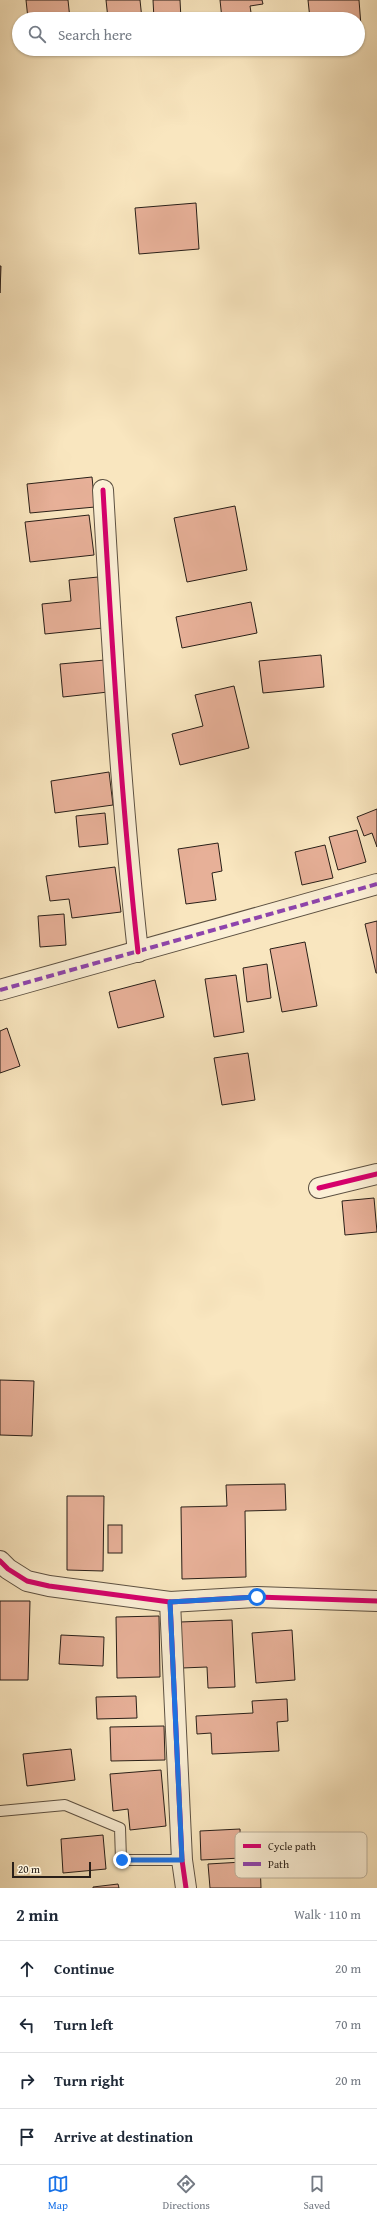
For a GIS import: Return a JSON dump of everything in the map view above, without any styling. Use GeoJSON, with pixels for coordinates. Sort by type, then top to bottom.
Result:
{"type":"FeatureCollection","features":[{"type":"Feature","properties":{"kind":"street"},"geometry":{"type":"LineString","coordinates":[[103,490],[119,756],[138,952]]}},
{"type":"Feature","properties":{"kind":"street"},"geometry":{"type":"LineString","coordinates":[[0,990],[377,884]]}},
{"type":"Feature","properties":{"kind":"street"},"geometry":{"type":"LineString","coordinates":[[319,1188],[377,1174]]}},
{"type":"Feature","properties":{"kind":"street"},"geometry":{"type":"LineString","coordinates":[[0,1561],[8,1569],[27,1581],[49,1586],[170,1602],[257,1597],[377,1601]]}},
{"type":"Feature","properties":{"kind":"street"},"geometry":{"type":"LineString","coordinates":[[170,1602],[182,1860],[186,1888]]}},
{"type":"Feature","properties":{"kind":"lane"},"geometry":{"type":"LineString","coordinates":[[0,1811],[65,1805],[120,1828],[122,1860],[182,1860]]}},
{"type":"Feature","properties":{"kind":"building"},"geometry":{"type":"Polygon","coordinates":[[[26,0],[68,0],[69,12],[27,12],[26,0]]]}},
{"type":"Feature","properties":{"kind":"building"},"geometry":{"type":"Polygon","coordinates":[[[106,0],[140,0],[141,12],[107,12],[106,0]]]}},
{"type":"Feature","properties":{"kind":"building"},"geometry":{"type":"Polygon","coordinates":[[[153,0],[180,0],[181,12],[154,12],[153,0]]]}},
{"type":"Feature","properties":{"kind":"building"},"geometry":{"type":"Polygon","coordinates":[[[220,0],[262,0],[263,4],[250,6],[251,12],[221,12],[220,0]]]}},
{"type":"Feature","properties":{"kind":"building"},"geometry":{"type":"Polygon","coordinates":[[[308,0],[359,0],[360,12],[309,12],[308,0]]]}},
{"type":"Feature","properties":{"kind":"building"},"geometry":{"type":"Polygon","coordinates":[[[196,203],[199,249],[139,254],[135,208],[196,203]]]}},
{"type":"Feature","properties":{"kind":"building"},"geometry":{"type":"Polygon","coordinates":[[[0,266],[1,266],[0,293],[0,266]]]}},
{"type":"Feature","properties":{"kind":"building"},"geometry":{"type":"Polygon","coordinates":[[[92,477],[95,507],[30,513],[27,484],[92,477]]]}},
{"type":"Feature","properties":{"kind":"building"},"geometry":{"type":"Polygon","coordinates":[[[235,506],[247,570],[187,582],[174,518],[235,506]]]}},
{"type":"Feature","properties":{"kind":"building"},"geometry":{"type":"Polygon","coordinates":[[[89,515],[94,555],[30,562],[25,522],[89,515]]]}},
{"type":"Feature","properties":{"kind":"building"},"geometry":{"type":"Polygon","coordinates":[[[98,577],[103,628],[45,634],[42,604],[71,601],[69,580],[98,577]]]}},
{"type":"Feature","properties":{"kind":"building"},"geometry":{"type":"Polygon","coordinates":[[[251,602],[257,633],[182,648],[176,617],[251,602]]]}},
{"type":"Feature","properties":{"kind":"building"},"geometry":{"type":"Polygon","coordinates":[[[321,655],[324,687],[263,693],[259,661],[321,655]]]}},
{"type":"Feature","properties":{"kind":"building"},"geometry":{"type":"Polygon","coordinates":[[[105,660],[108,692],[63,697],[60,664],[105,660]]]}},
{"type":"Feature","properties":{"kind":"building"},"geometry":{"type":"Polygon","coordinates":[[[234,686],[249,748],[180,765],[172,734],[203,726],[195,695],[234,686]]]}},
{"type":"Feature","properties":{"kind":"building"},"geometry":{"type":"Polygon","coordinates":[[[109,772],[113,805],[55,813],[51,781],[109,772]]]}},
{"type":"Feature","properties":{"kind":"building"},"geometry":{"type":"Polygon","coordinates":[[[377,809],[377,847],[372,833],[364,836],[357,817],[377,809]]]}},
{"type":"Feature","properties":{"kind":"building"},"geometry":{"type":"Polygon","coordinates":[[[105,813],[108,844],[79,847],[76,816],[105,813]]]}},
{"type":"Feature","properties":{"kind":"building"},"geometry":{"type":"Polygon","coordinates":[[[357,830],[366,862],[338,870],[329,837],[357,830]]]}},
{"type":"Feature","properties":{"kind":"building"},"geometry":{"type":"Polygon","coordinates":[[[218,843],[222,871],[212,873],[216,900],[186,904],[178,849],[218,843]]]}},
{"type":"Feature","properties":{"kind":"building"},"geometry":{"type":"Polygon","coordinates":[[[325,845],[333,878],[302,885],[295,852],[325,845]]]}},
{"type":"Feature","properties":{"kind":"building"},"geometry":{"type":"Polygon","coordinates":[[[115,867],[121,912],[72,918],[69,899],[50,901],[46,876],[115,867]]]}},
{"type":"Feature","properties":{"kind":"building"},"geometry":{"type":"Polygon","coordinates":[[[64,914],[66,945],[40,947],[38,916],[64,914]]]}},
{"type":"Feature","properties":{"kind":"building"},"geometry":{"type":"Polygon","coordinates":[[[377,921],[377,973],[376,973],[365,924],[377,921]]]}},
{"type":"Feature","properties":{"kind":"building"},"geometry":{"type":"Polygon","coordinates":[[[305,942],[317,1006],[282,1012],[270,949],[305,942]]]}},
{"type":"Feature","properties":{"kind":"building"},"geometry":{"type":"Polygon","coordinates":[[[267,964],[271,998],[247,1002],[243,968],[267,964]]]}},
{"type":"Feature","properties":{"kind":"building"},"geometry":{"type":"Polygon","coordinates":[[[236,975],[244,1032],[214,1037],[205,979],[236,975]]]}},
{"type":"Feature","properties":{"kind":"building"},"geometry":{"type":"Polygon","coordinates":[[[155,980],[164,1017],[118,1028],[109,992],[155,980]]]}},
{"type":"Feature","properties":{"kind":"building"},"geometry":{"type":"Polygon","coordinates":[[[7,1028],[20,1066],[0,1073],[0,1031],[7,1028]]]}},
{"type":"Feature","properties":{"kind":"building"},"geometry":{"type":"Polygon","coordinates":[[[248,1053],[255,1100],[222,1105],[214,1058],[248,1053]]]}},
{"type":"Feature","properties":{"kind":"building"},"geometry":{"type":"Polygon","coordinates":[[[374,1198],[377,1232],[345,1235],[342,1201],[374,1198]]]}},
{"type":"Feature","properties":{"kind":"building"},"geometry":{"type":"Polygon","coordinates":[[[0,1380],[34,1381],[32,1436],[0,1435],[0,1380]]]}},
{"type":"Feature","properties":{"kind":"building"},"geometry":{"type":"Polygon","coordinates":[[[285,1484],[286,1510],[245,1511],[246,1577],[182,1579],[181,1507],[227,1506],[226,1485],[285,1484]]]}},
{"type":"Feature","properties":{"kind":"building"},"geometry":{"type":"Polygon","coordinates":[[[67,1496],[104,1496],[103,1571],[67,1570],[67,1496]]]}},
{"type":"Feature","properties":{"kind":"building"},"geometry":{"type":"Polygon","coordinates":[[[108,1525],[122,1525],[122,1553],[108,1553],[108,1525]]]}},
{"type":"Feature","properties":{"kind":"building"},"geometry":{"type":"Polygon","coordinates":[[[0,1601],[30,1601],[28,1680],[0,1680],[0,1601]]]}},
{"type":"Feature","properties":{"kind":"building"},"geometry":{"type":"Polygon","coordinates":[[[159,1616],[160,1677],[117,1678],[116,1617],[159,1616]]]}},
{"type":"Feature","properties":{"kind":"building"},"geometry":{"type":"Polygon","coordinates":[[[232,1620],[235,1687],[208,1688],[207,1667],[182,1668],[180,1622],[232,1620]]]}},
{"type":"Feature","properties":{"kind":"building"},"geometry":{"type":"Polygon","coordinates":[[[292,1630],[295,1680],[256,1683],[252,1633],[292,1630]]]}},
{"type":"Feature","properties":{"kind":"building"},"geometry":{"type":"Polygon","coordinates":[[[61,1635],[104,1637],[103,1666],[59,1664],[61,1635]]]}},
{"type":"Feature","properties":{"kind":"building"},"geometry":{"type":"Polygon","coordinates":[[[136,1696],[137,1718],[97,1719],[96,1697],[136,1696]]]}},
{"type":"Feature","properties":{"kind":"building"},"geometry":{"type":"Polygon","coordinates":[[[287,1699],[288,1721],[277,1722],[279,1751],[212,1754],[211,1733],[197,1734],[196,1716],[253,1713],[252,1701],[287,1699]]]}},
{"type":"Feature","properties":{"kind":"building"},"geometry":{"type":"Polygon","coordinates":[[[164,1726],[165,1760],[111,1761],[110,1727],[164,1726]]]}},
{"type":"Feature","properties":{"kind":"building"},"geometry":{"type":"Polygon","coordinates":[[[71,1749],[75,1780],[27,1786],[23,1754],[71,1749]]]}},
{"type":"Feature","properties":{"kind":"building"},"geometry":{"type":"Polygon","coordinates":[[[161,1770],[166,1826],[130,1830],[128,1809],[113,1811],[110,1774],[161,1770]]]}},
{"type":"Feature","properties":{"kind":"building"},"geometry":{"type":"Polygon","coordinates":[[[240,1829],[240,1832],[235,1832],[235,1858],[201,1860],[200,1831],[240,1829]]]}},
{"type":"Feature","properties":{"kind":"building"},"geometry":{"type":"Polygon","coordinates":[[[103,1835],[106,1869],[63,1873],[61,1839],[103,1835]]]}},
{"type":"Feature","properties":{"kind":"building"},"geometry":{"type":"Polygon","coordinates":[[[235,1862],[235,1878],[261,1878],[261,1888],[210,1888],[208,1864],[235,1862]]]}},
{"type":"Feature","properties":{"kind":"building"},"geometry":{"type":"Polygon","coordinates":[[[118,1884],[119,1888],[93,1888],[93,1887],[118,1884]]]}},
{"type":"Feature","properties":{"kind":"marked path"},"geometry":{"type":"LineString","coordinates":[[0,990],[377,884]]}},
{"type":"Feature","properties":{"kind":"cycle path"},"geometry":{"type":"LineString","coordinates":[[103,490],[122,779],[138,952]]}},
{"type":"Feature","properties":{"kind":"cycle path"},"geometry":{"type":"LineString","coordinates":[[319,1188],[377,1174]]}},
{"type":"Feature","properties":{"kind":"cycle path"},"geometry":{"type":"LineString","coordinates":[[0,1561],[8,1569],[27,1581],[49,1586],[170,1602],[257,1597],[377,1601]]}},
{"type":"Feature","properties":{"kind":"cycle path"},"geometry":{"type":"LineString","coordinates":[[170,1602],[182,1860],[186,1888]]}},
{"type":"Feature","properties":{"kind":"route"},"geometry":{"type":"LineString","coordinates":[[122,1860],[182,1860],[170,1602],[257,1597]]}}]}
